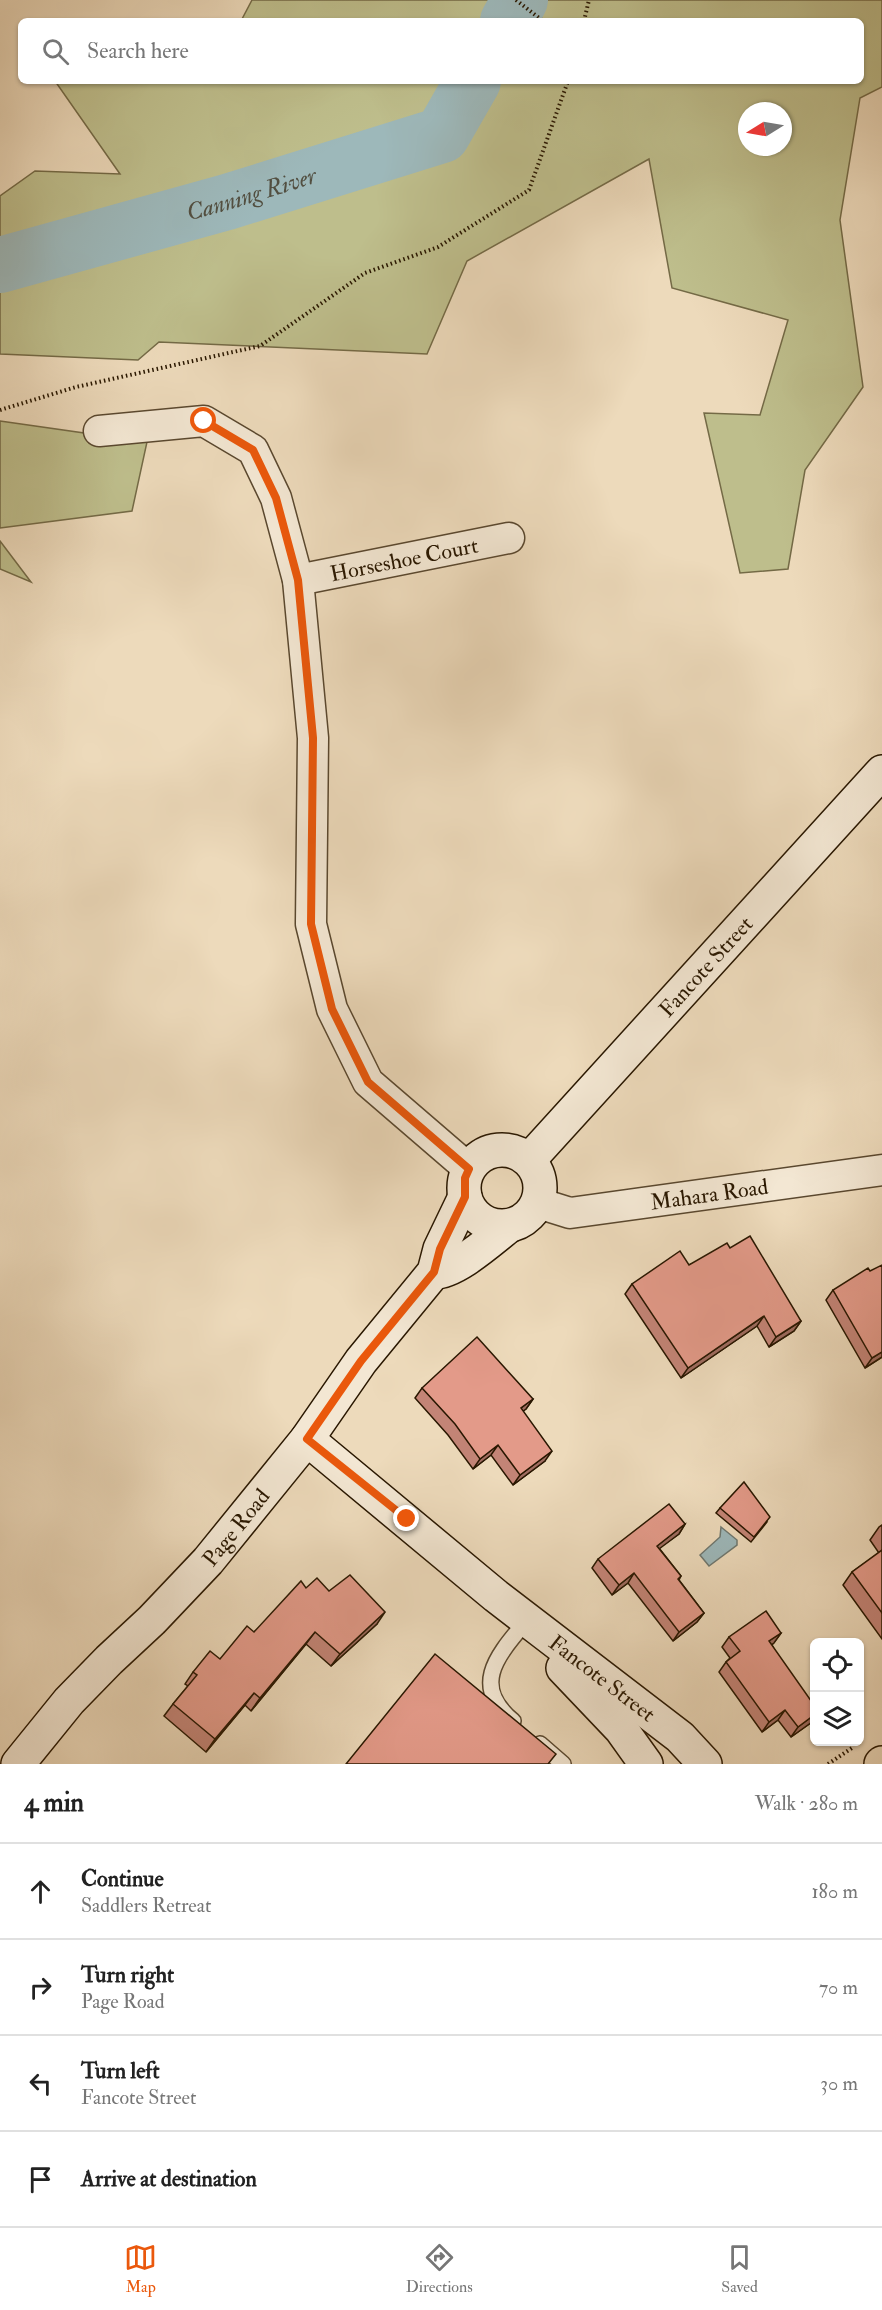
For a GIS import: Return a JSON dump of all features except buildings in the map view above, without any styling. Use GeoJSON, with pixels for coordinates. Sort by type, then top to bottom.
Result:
{"type":"FeatureCollection","features":[{"type":"Feature","properties":{"kind":"main road","name":"Fancote Street"},"geometry":{"type":"LineString","coordinates":[[529,1160],[882,772]]}},
{"type":"Feature","properties":{"kind":"main road"},"geometry":{"type":"LineString","coordinates":[[497,1150],[519,1153],[529,1160],[540,1180],[538,1203],[531,1214],[521,1222],[509,1226],[485,1223],[474,1215],[467,1183],[476,1160],[497,1150]]}},
{"type":"Feature","properties":{"kind":"main road","name":"Page Road"},"geometry":{"type":"LineString","coordinates":[[18,1764],[69,1701],[108,1660],[152,1620],[208,1561],[307,1439],[361,1361],[434,1272],[440,1249],[467,1183]]}},
{"type":"Feature","properties":{"kind":"main road","name":"Page Road"},"geometry":{"type":"LineString","coordinates":[[434,1272],[454,1267],[509,1226]]}},
{"type":"Feature","properties":{"kind":"main road","name":"Fancote Street"},"geometry":{"type":"LineString","coordinates":[[307,1439],[496,1596],[681,1737],[705,1764]]}},
{"type":"Feature","properties":{"kind":"main road","name":"Fancote Street"},"geometry":{"type":"LineString","coordinates":[[496,1596],[621,1729],[646,1764]]}},
{"type":"Feature","properties":{"kind":"street"},"geometry":{"type":"LineString","coordinates":[[99,431],[204,421],[253,450],[276,498],[298,580],[313,738],[311,924],[332,1009],[368,1082],[467,1183]]}},
{"type":"Feature","properties":{"kind":"street","name":"Horseshoe Court"},"geometry":{"type":"LineString","coordinates":[[298,580],[509,538]]}},
{"type":"Feature","properties":{"kind":"street","name":"Mahara Road"},"geometry":{"type":"LineString","coordinates":[[538,1203],[570,1213],[612,1209],[882,1170]]}},
{"type":"Feature","properties":{"kind":"lane"},"geometry":{"type":"LineString","coordinates":[[523,1625],[494,1664],[489,1681],[492,1695],[502,1712],[563,1764]]}},
{"type":"Feature","properties":{"kind":"path"},"geometry":{"type":"LineString","coordinates":[[516,0],[539,18]]}},
{"type":"Feature","properties":{"kind":"path"},"geometry":{"type":"LineString","coordinates":[[585,18],[589,0]]}},
{"type":"Feature","properties":{"kind":"path"},"geometry":{"type":"LineString","coordinates":[[0,410],[76,387],[260,346],[365,273],[438,247],[529,190],[567,84]]}},
{"type":"Feature","properties":{"kind":"green space"},"geometry":{"type":"Polygon","coordinates":[[[252,0],[882,0],[882,87],[860,98],[840,220],[863,387],[805,470],[788,569],[740,573],[704,413],[760,415],[788,320],[672,288],[649,159],[467,261],[427,354],[159,342],[138,360],[0,354],[0,196],[35,171],[120,174],[57,84],[864,84],[864,18],[243,18],[252,0]]]}},
{"type":"Feature","properties":{"kind":"green space"},"geometry":{"type":"Polygon","coordinates":[[[0,421],[147,442],[132,511],[0,528],[0,421]]]}},
{"type":"Feature","properties":{"kind":"green space"},"geometry":{"type":"Polygon","coordinates":[[[0,541],[31,582],[0,569],[0,541]]]}},
{"type":"Feature","properties":{"kind":"water"},"geometry":{"type":"Polygon","coordinates":[[[721,1527],[737,1540],[737,1545],[709,1566],[700,1555],[720,1537],[721,1527]]]}},
{"type":"Feature","properties":{"kind":"waterway","name":"Canning River"},"geometry":{"type":"LineString","coordinates":[[510,18],[520,0]]}},
{"type":"Feature","properties":{"kind":"waterway","name":"Canning River"},"geometry":{"type":"LineString","coordinates":[[0,265],[227,202],[442,135],[471,84]]}},
{"type":"Feature","properties":{"kind":"route"},"geometry":{"type":"LineString","coordinates":[[204,421],[253,450],[276,498],[298,580],[313,738],[311,924],[332,1009],[368,1082],[469,1169],[465,1178],[465,1197],[440,1249],[434,1272],[361,1361],[307,1439],[407,1519]]}}]}
